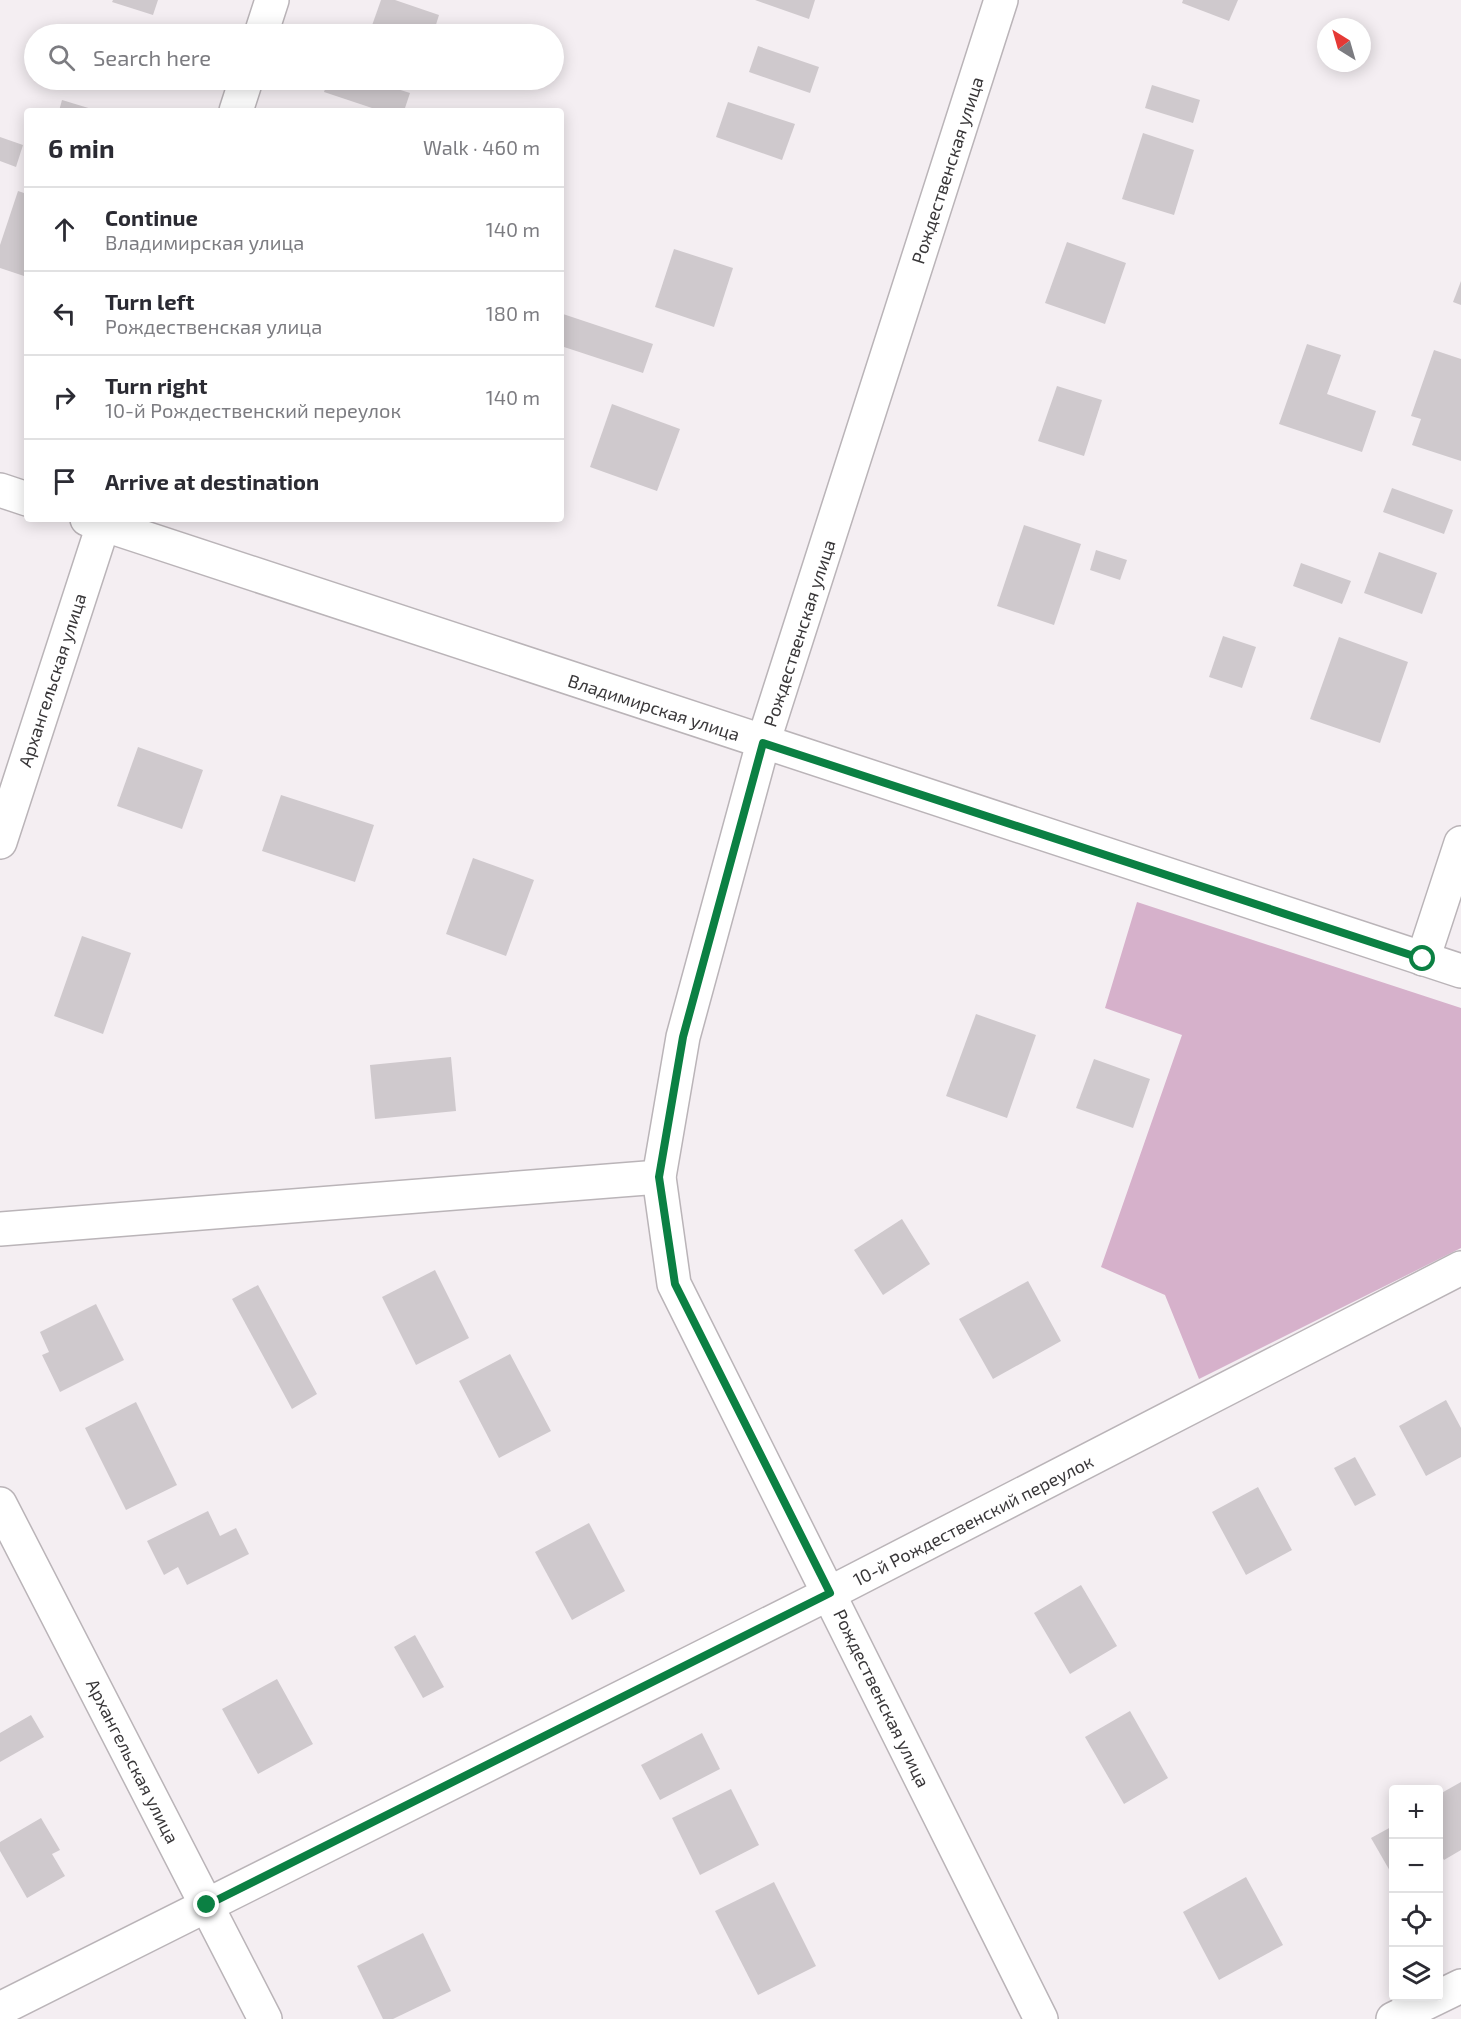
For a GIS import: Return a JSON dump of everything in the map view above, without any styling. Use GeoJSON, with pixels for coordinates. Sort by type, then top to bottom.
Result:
{"type":"FeatureCollection","features":[{"type":"Feature","properties":{"kind":"street"},"geometry":{"type":"LineString","coordinates":[[264,24],[272,0]]}},
{"type":"Feature","properties":{"kind":"street","name":"Рождественская улица"},"geometry":{"type":"LineString","coordinates":[[1001,0],[763,743],[683,1037],[659,1177],[675,1284],[1041,2019]]}},
{"type":"Feature","properties":{"kind":"street"},"geometry":{"type":"LineString","coordinates":[[237,108],[243,90]]}},
{"type":"Feature","properties":{"kind":"street"},"geometry":{"type":"LineString","coordinates":[[0,490],[24,498]]}},
{"type":"Feature","properties":{"kind":"street","name":"Архангельская улица"},"geometry":{"type":"LineString","coordinates":[[0,842],[98,522]]}},
{"type":"Feature","properties":{"kind":"street","name":"Владимирская улица"},"geometry":{"type":"LineString","coordinates":[[101,522],[763,743],[1461,971]]}},
{"type":"Feature","properties":{"kind":"street"},"geometry":{"type":"LineString","coordinates":[[1423,959],[1461,843]]}},
{"type":"Feature","properties":{"kind":"street"},"geometry":{"type":"LineString","coordinates":[[0,1229],[659,1177]]}},
{"type":"Feature","properties":{"kind":"street","name":"10-й Рождественский переулок"},"geometry":{"type":"LineString","coordinates":[[0,2009],[830,1593],[1461,1268]]}},
{"type":"Feature","properties":{"kind":"street","name":"Архангельская улица"},"geometry":{"type":"LineString","coordinates":[[0,1504],[265,2019]]}},
{"type":"Feature","properties":{"kind":"street"},"geometry":{"type":"LineString","coordinates":[[1392,2019],[1461,1986]]}},
{"type":"Feature","properties":{"kind":"shaded area"},"geometry":{"type":"Polygon","coordinates":[[[1137,902],[1461,1008],[1461,1248],[1199,1379],[1165,1295],[1101,1267],[1182,1035],[1105,1008],[1137,902]]]}},
{"type":"Feature","properties":{"kind":"building"},"geometry":{"type":"Polygon","coordinates":[[[113,0],[158,0],[153,15],[112,2],[113,0]]]}},
{"type":"Feature","properties":{"kind":"building"},"geometry":{"type":"Polygon","coordinates":[[[381,0],[395,0],[439,15],[436,24],[373,24],[381,0]]]}},
{"type":"Feature","properties":{"kind":"building"},"geometry":{"type":"Polygon","coordinates":[[[755,0],[815,0],[809,19],[755,0]]]}},
{"type":"Feature","properties":{"kind":"building"},"geometry":{"type":"Polygon","coordinates":[[[1183,0],[1238,0],[1229,21],[1182,3],[1183,0]]]}},
{"type":"Feature","properties":{"kind":"building"},"geometry":{"type":"Polygon","coordinates":[[[758,46],[819,67],[810,93],[749,72],[758,46]]]}},
{"type":"Feature","properties":{"kind":"building"},"geometry":{"type":"Polygon","coordinates":[[[1152,85],[1200,100],[1193,123],[1145,108],[1152,85]]]}},
{"type":"Feature","properties":{"kind":"building"},"geometry":{"type":"Polygon","coordinates":[[[325,90],[401,90],[410,93],[405,108],[372,108],[324,92],[325,90]]]}},
{"type":"Feature","properties":{"kind":"building"},"geometry":{"type":"Polygon","coordinates":[[[62,100],[88,108],[60,108],[62,100]]]}},
{"type":"Feature","properties":{"kind":"building"},"geometry":{"type":"Polygon","coordinates":[[[728,102],[795,124],[782,160],[716,137],[728,102]]]}},
{"type":"Feature","properties":{"kind":"building"},"geometry":{"type":"Polygon","coordinates":[[[1143,133],[1194,150],[1174,215],[1122,199],[1143,133]]]}},
{"type":"Feature","properties":{"kind":"building"},"geometry":{"type":"Polygon","coordinates":[[[0,137],[23,145],[16,167],[0,161],[0,137]]]}},
{"type":"Feature","properties":{"kind":"building"},"geometry":{"type":"Polygon","coordinates":[[[18,191],[24,193],[24,276],[0,268],[0,245],[18,191]]]}},
{"type":"Feature","properties":{"kind":"building"},"geometry":{"type":"Polygon","coordinates":[[[1067,242],[1126,263],[1105,324],[1045,303],[1067,242]]]}},
{"type":"Feature","properties":{"kind":"building"},"geometry":{"type":"Polygon","coordinates":[[[674,249],[733,268],[714,327],[655,307],[674,249]]]}},
{"type":"Feature","properties":{"kind":"building"},"geometry":{"type":"Polygon","coordinates":[[[1461,281],[1461,305],[1453,302],[1461,281]]]}},
{"type":"Feature","properties":{"kind":"building"},"geometry":{"type":"Polygon","coordinates":[[[564,314],[653,344],[643,373],[564,347],[564,314]]]}},
{"type":"Feature","properties":{"kind":"building"},"geometry":{"type":"Polygon","coordinates":[[[1307,344],[1341,355],[1327,394],[1376,411],[1362,452],[1279,424],[1307,344]]]}},
{"type":"Feature","properties":{"kind":"building"},"geometry":{"type":"Polygon","coordinates":[[[1434,350],[1461,359],[1461,461],[1412,445],[1421,419],[1411,416],[1434,350]]]}},
{"type":"Feature","properties":{"kind":"building"},"geometry":{"type":"Polygon","coordinates":[[[1057,386],[1102,400],[1084,456],[1038,441],[1057,386]]]}},
{"type":"Feature","properties":{"kind":"building"},"geometry":{"type":"Polygon","coordinates":[[[612,404],[680,429],[657,491],[590,467],[612,404]]]}},
{"type":"Feature","properties":{"kind":"building"},"geometry":{"type":"Polygon","coordinates":[[[1392,488],[1453,510],[1444,534],[1383,512],[1392,488]]]}},
{"type":"Feature","properties":{"kind":"building"},"geometry":{"type":"Polygon","coordinates":[[[1024,525],[1081,544],[1054,625],[997,606],[1024,525]]]}},
{"type":"Feature","properties":{"kind":"building"},"geometry":{"type":"Polygon","coordinates":[[[1096,550],[1127,560],[1120,580],[1090,570],[1096,550]]]}},
{"type":"Feature","properties":{"kind":"building"},"geometry":{"type":"Polygon","coordinates":[[[1379,552],[1437,573],[1422,614],[1364,593],[1379,552]]]}},
{"type":"Feature","properties":{"kind":"building"},"geometry":{"type":"Polygon","coordinates":[[[1301,563],[1351,581],[1342,604],[1293,586],[1301,563]]]}},
{"type":"Feature","properties":{"kind":"building"},"geometry":{"type":"Polygon","coordinates":[[[1223,636],[1256,647],[1242,688],[1209,677],[1223,636]]]}},
{"type":"Feature","properties":{"kind":"building"},"geometry":{"type":"Polygon","coordinates":[[[1339,637],[1408,662],[1380,743],[1310,719],[1339,637]]]}},
{"type":"Feature","properties":{"kind":"building"},"geometry":{"type":"Polygon","coordinates":[[[138,747],[203,770],[182,829],[117,806],[138,747]]]}},
{"type":"Feature","properties":{"kind":"building"},"geometry":{"type":"Polygon","coordinates":[[[281,795],[374,825],[355,882],[262,851],[281,795]]]}},
{"type":"Feature","properties":{"kind":"building"},"geometry":{"type":"Polygon","coordinates":[[[473,858],[534,880],[506,956],[446,934],[473,858]]]}},
{"type":"Feature","properties":{"kind":"building"},"geometry":{"type":"Polygon","coordinates":[[[82,936],[131,953],[103,1034],[54,1016],[82,936]]]}},
{"type":"Feature","properties":{"kind":"building"},"geometry":{"type":"Polygon","coordinates":[[[976,1014],[1036,1035],[1007,1118],[946,1096],[976,1014]]]}},
{"type":"Feature","properties":{"kind":"building"},"geometry":{"type":"Polygon","coordinates":[[[451,1057],[456,1111],[375,1119],[370,1065],[451,1057]]]}},
{"type":"Feature","properties":{"kind":"building"},"geometry":{"type":"Polygon","coordinates":[[[1094,1059],[1150,1079],[1133,1128],[1076,1108],[1094,1059]]]}},
{"type":"Feature","properties":{"kind":"building"},"geometry":{"type":"Polygon","coordinates":[[[902,1219],[930,1264],[883,1295],[854,1250],[902,1219]]]}},
{"type":"Feature","properties":{"kind":"building"},"geometry":{"type":"Polygon","coordinates":[[[435,1270],[469,1338],[416,1365],[382,1297],[435,1270]]]}},
{"type":"Feature","properties":{"kind":"building"},"geometry":{"type":"Polygon","coordinates":[[[1028,1281],[1061,1341],[993,1379],[959,1319],[1028,1281]]]}},
{"type":"Feature","properties":{"kind":"building"},"geometry":{"type":"Polygon","coordinates":[[[258,1285],[317,1394],[292,1409],[232,1299],[258,1285]]]}},
{"type":"Feature","properties":{"kind":"building"},"geometry":{"type":"Polygon","coordinates":[[[96,1304],[124,1360],[60,1392],[42,1355],[49,1352],[40,1332],[96,1304]]]}},
{"type":"Feature","properties":{"kind":"building"},"geometry":{"type":"Polygon","coordinates":[[[510,1354],[551,1431],[499,1458],[459,1381],[510,1354]]]}},
{"type":"Feature","properties":{"kind":"building"},"geometry":{"type":"Polygon","coordinates":[[[1446,1400],[1461,1428],[1461,1457],[1426,1476],[1399,1426],[1446,1400]]]}},
{"type":"Feature","properties":{"kind":"building"},"geometry":{"type":"Polygon","coordinates":[[[136,1402],[177,1485],[126,1510],[85,1428],[136,1402]]]}},
{"type":"Feature","properties":{"kind":"building"},"geometry":{"type":"Polygon","coordinates":[[[1355,1457],[1376,1495],[1355,1506],[1334,1468],[1355,1457]]]}},
{"type":"Feature","properties":{"kind":"building"},"geometry":{"type":"Polygon","coordinates":[[[1258,1487],[1292,1550],[1246,1575],[1212,1512],[1258,1487]]]}},
{"type":"Feature","properties":{"kind":"building"},"geometry":{"type":"Polygon","coordinates":[[[208,1511],[220,1536],[236,1528],[249,1554],[187,1585],[178,1567],[164,1575],[147,1541],[208,1511]]]}},
{"type":"Feature","properties":{"kind":"building"},"geometry":{"type":"Polygon","coordinates":[[[589,1523],[625,1591],[572,1620],[535,1552],[589,1523]]]}},
{"type":"Feature","properties":{"kind":"building"},"geometry":{"type":"Polygon","coordinates":[[[1081,1585],[1117,1646],[1070,1674],[1034,1613],[1081,1585]]]}},
{"type":"Feature","properties":{"kind":"building"},"geometry":{"type":"Polygon","coordinates":[[[415,1635],[444,1687],[423,1698],[394,1647],[415,1635]]]}},
{"type":"Feature","properties":{"kind":"building"},"geometry":{"type":"Polygon","coordinates":[[[277,1679],[313,1744],[258,1774],[222,1709],[277,1679]]]}},
{"type":"Feature","properties":{"kind":"building"},"geometry":{"type":"Polygon","coordinates":[[[1130,1711],[1168,1778],[1124,1804],[1085,1737],[1130,1711]]]}},
{"type":"Feature","properties":{"kind":"building"},"geometry":{"type":"Polygon","coordinates":[[[31,1715],[44,1737],[0,1762],[0,1733],[31,1715]]]}},
{"type":"Feature","properties":{"kind":"building"},"geometry":{"type":"Polygon","coordinates":[[[702,1733],[720,1769],[660,1800],[641,1765],[702,1733]]]}},
{"type":"Feature","properties":{"kind":"building"},"geometry":{"type":"Polygon","coordinates":[[[1461,1782],[1461,1850],[1444,1860],[1443,1858],[1443,1792],[1461,1782]]]}},
{"type":"Feature","properties":{"kind":"building"},"geometry":{"type":"Polygon","coordinates":[[[731,1789],[759,1845],[700,1875],[672,1818],[731,1789]]]}},
{"type":"Feature","properties":{"kind":"building"},"geometry":{"type":"Polygon","coordinates":[[[41,1818],[60,1850],[52,1854],[65,1876],[27,1898],[0,1851],[0,1842],[41,1818]]]}},
{"type":"Feature","properties":{"kind":"building"},"geometry":{"type":"Polygon","coordinates":[[[1389,1828],[1389,1869],[1371,1838],[1389,1828]]]}},
{"type":"Feature","properties":{"kind":"building"},"geometry":{"type":"Polygon","coordinates":[[[1246,1877],[1283,1945],[1219,1980],[1183,1912],[1246,1877]]]}},
{"type":"Feature","properties":{"kind":"building"},"geometry":{"type":"Polygon","coordinates":[[[774,1882],[816,1966],[758,1995],[715,1911],[774,1882]]]}},
{"type":"Feature","properties":{"kind":"building"},"geometry":{"type":"Polygon","coordinates":[[[423,1933],[451,1991],[393,2019],[383,2019],[357,1966],[423,1933]]]}},
{"type":"Feature","properties":{"kind":"route"},"geometry":{"type":"LineString","coordinates":[[207,1905],[830,1593],[675,1284],[659,1177],[683,1037],[763,743],[1423,959]]}}]}
